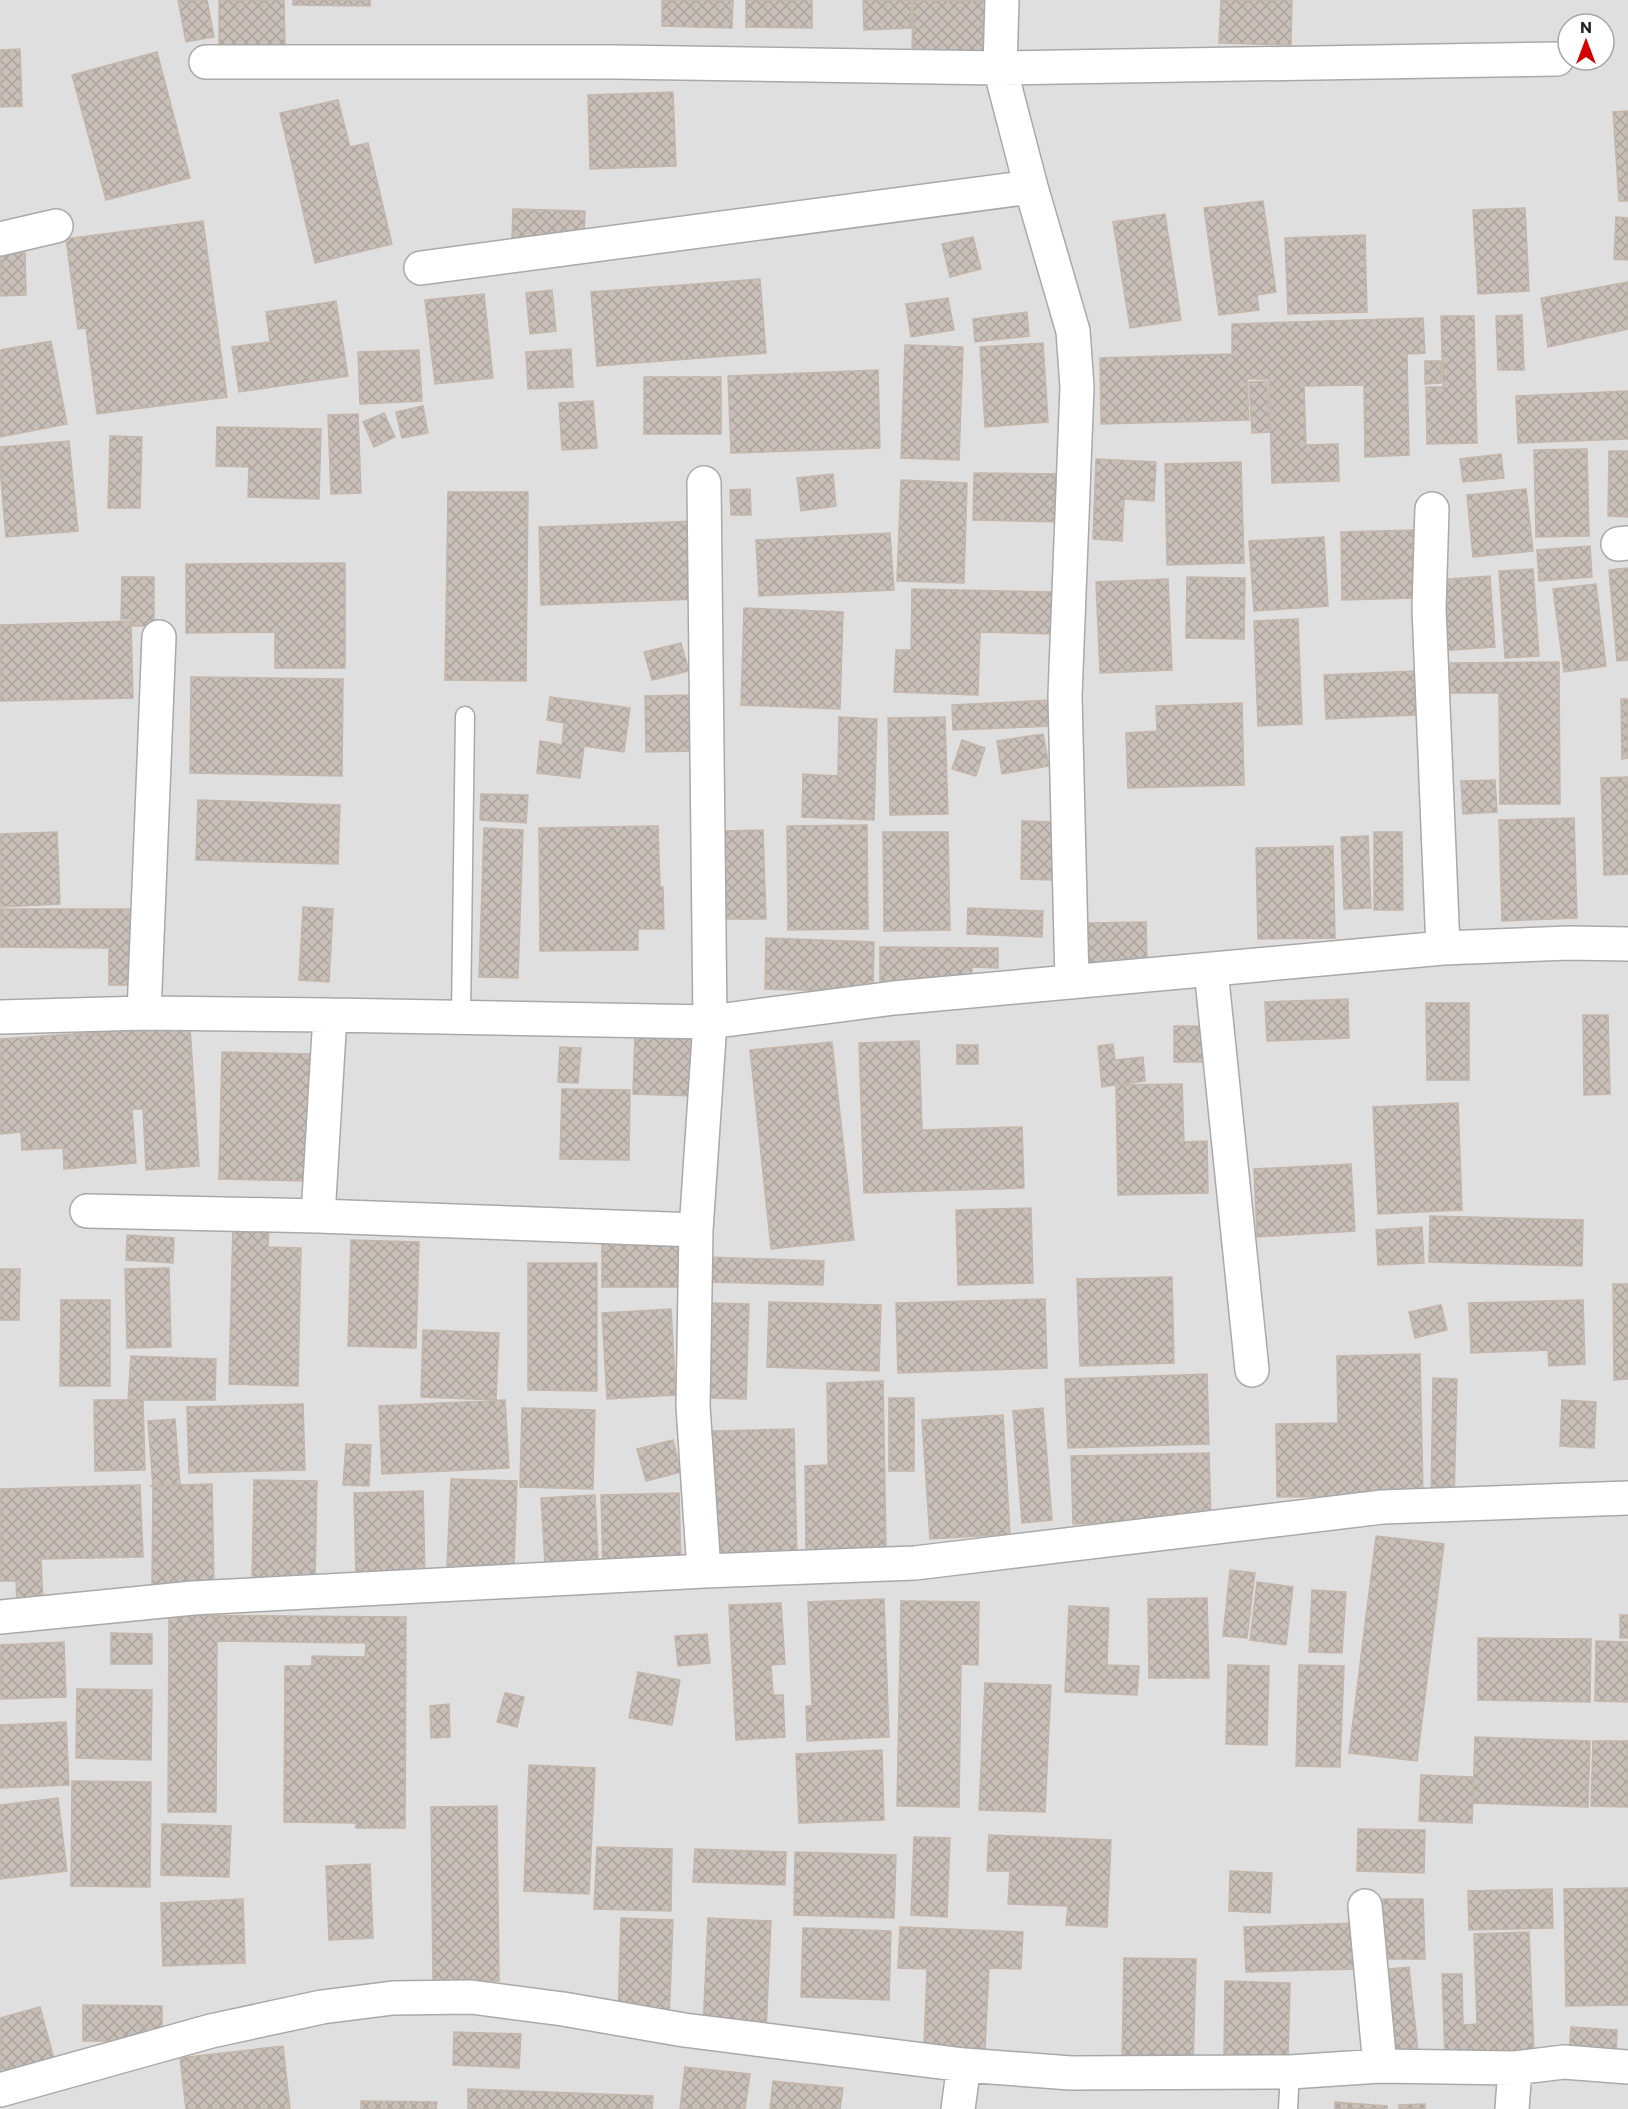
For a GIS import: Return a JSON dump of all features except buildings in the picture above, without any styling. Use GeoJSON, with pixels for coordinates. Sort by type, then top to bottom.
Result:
{"type":"FeatureCollection","features":[{"type":"Feature","properties":{"kind":"street"},"geometry":{"type":"LineString","coordinates":[[1002,0],[1000,68],[1031,187],[1073,332],[1077,387],[1065,696],[1072,982]]}},
{"type":"Feature","properties":{"kind":"street"},"geometry":{"type":"LineString","coordinates":[[206,62],[616,62],[1000,68],[1556,59]]}},
{"type":"Feature","properties":{"kind":"street"},"geometry":{"type":"LineString","coordinates":[[421,268],[1031,187]]}},
{"type":"Feature","properties":{"kind":"street"},"geometry":{"type":"LineString","coordinates":[[0,239],[56,226]]}},
{"type":"Feature","properties":{"kind":"street"},"geometry":{"type":"LineString","coordinates":[[704,483],[710,1022],[696,1230],[693,1406],[704,1571]]}},
{"type":"Feature","properties":{"kind":"street"},"geometry":{"type":"LineString","coordinates":[[1432,509],[1429,608],[1443,948]]}},
{"type":"Feature","properties":{"kind":"street"},"geometry":{"type":"LineString","coordinates":[[144,1013],[159,637]]}},
{"type":"Feature","properties":{"kind":"street"},"geometry":{"type":"LineString","coordinates":[[0,1017],[144,1013],[710,1022],[894,998],[1443,948],[1569,943],[1628,944]]}},
{"type":"Feature","properties":{"kind":"street"},"geometry":{"type":"LineString","coordinates":[[1210,970],[1252,1370]]}},
{"type":"Feature","properties":{"kind":"street"},"geometry":{"type":"LineString","coordinates":[[318,1216],[330,1015]]}},
{"type":"Feature","properties":{"kind":"street"},"geometry":{"type":"LineString","coordinates":[[87,1211],[318,1216],[696,1230]]}},
{"type":"Feature","properties":{"kind":"street"},"geometry":{"type":"LineString","coordinates":[[0,1617],[193,1598],[704,1571],[915,1563],[1383,1507],[1628,1498]]}},
{"type":"Feature","properties":{"kind":"street"},"geometry":{"type":"LineString","coordinates":[[1365,1906],[1380,2066]]}},
{"type":"Feature","properties":{"kind":"street"},"geometry":{"type":"LineString","coordinates":[[0,2090],[211,2031],[322,2007],[393,1998],[471,1997],[684,2030],[964,2065],[1071,2073],[1290,2072],[1380,2066],[1515,2068],[1564,2062],[1628,2067]]}},
{"type":"Feature","properties":{"kind":"street"},"geometry":{"type":"LineString","coordinates":[[958,2109],[964,2065]]}},
{"type":"Feature","properties":{"kind":"street"},"geometry":{"type":"LineString","coordinates":[[1512,2109],[1515,2068]]}},
{"type":"Feature","properties":{"kind":"lane"},"geometry":{"type":"LineString","coordinates":[[461,1017],[465,716]]}},
{"type":"Feature","properties":{"kind":"lane"},"geometry":{"type":"LineString","coordinates":[[1288,2109],[1290,2072]]}},
{"type":"Feature","properties":{"kind":"shaded area"},"geometry":{"type":"Polygon","coordinates":[[[0,0],[1628,0],[1628,2109],[0,2109],[0,0]]]}}]}
